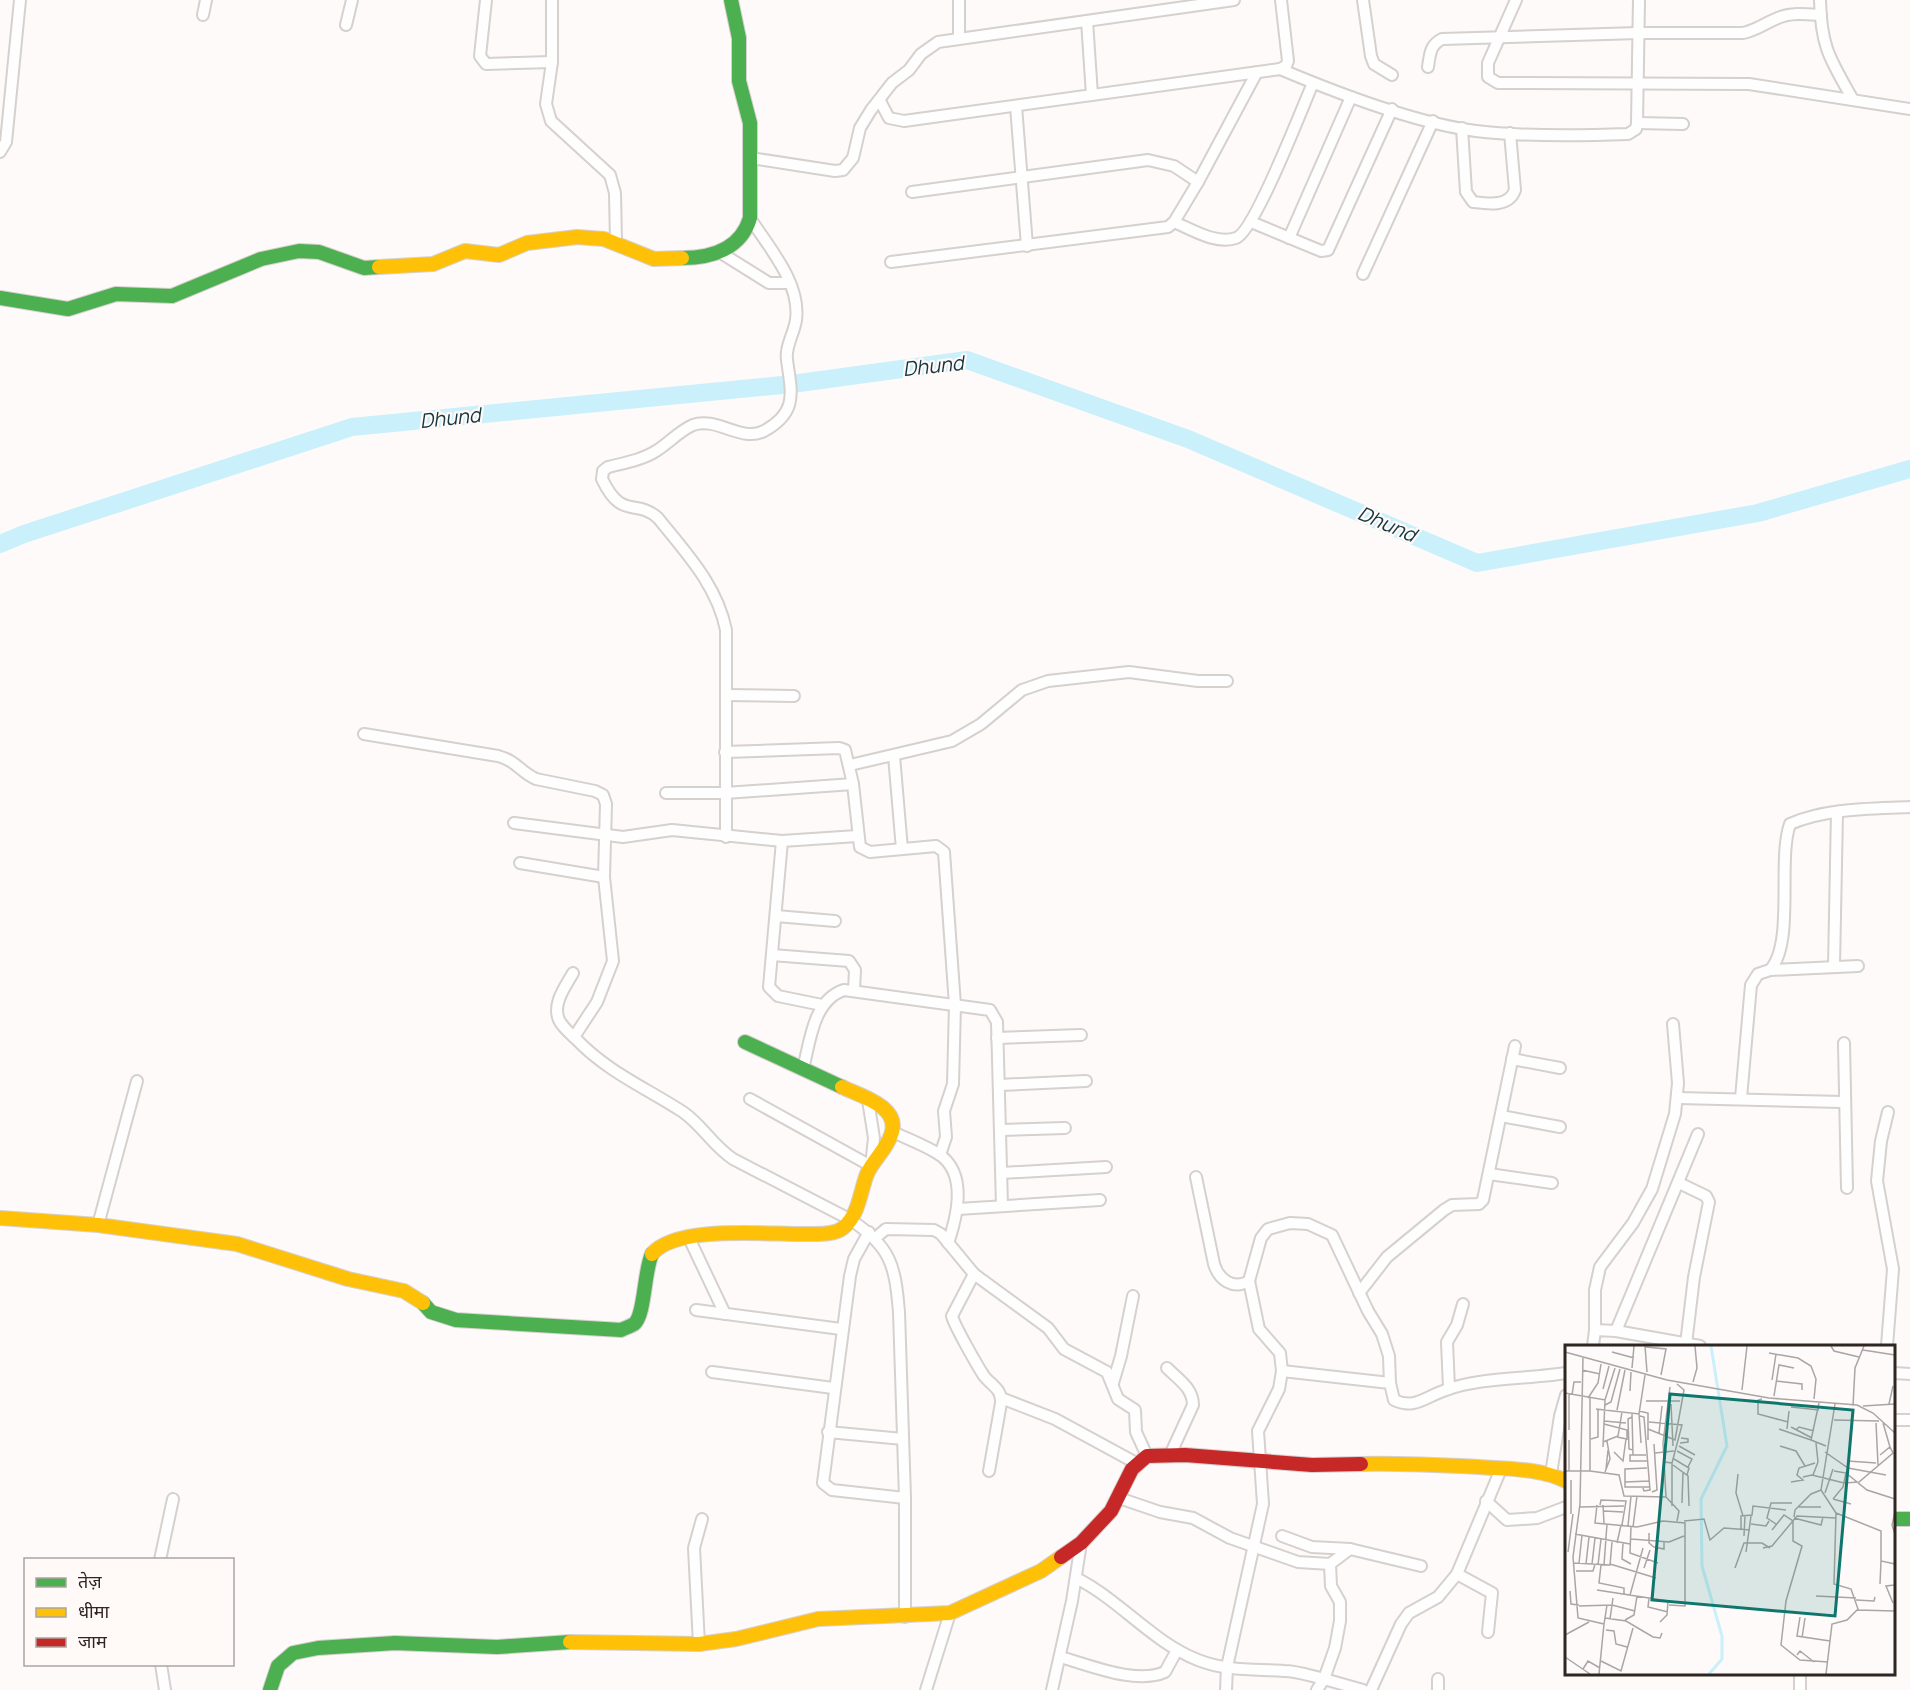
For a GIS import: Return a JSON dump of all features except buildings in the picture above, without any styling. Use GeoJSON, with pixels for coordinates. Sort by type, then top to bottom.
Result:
{"type":"FeatureCollection","features":[{"type":"Feature","properties":{"kind":"street"},"geometry":{"type":"LineString","coordinates":[[0,152],[6,141],[5,99],[20,0]]}},
{"type":"Feature","properties":{"kind":"street"},"geometry":{"type":"LineString","coordinates":[[203,15],[206,0]]}},
{"type":"Feature","properties":{"kind":"street"},"geometry":{"type":"LineString","coordinates":[[346,26],[352,0]]}},
{"type":"Feature","properties":{"kind":"street"},"geometry":{"type":"LineString","coordinates":[[486,0],[480,56],[482,62],[552,62]]}},
{"type":"Feature","properties":{"kind":"street"},"geometry":{"type":"LineString","coordinates":[[552,0],[552,62],[546,104],[547,113],[551,121],[610,175],[615,193],[616,242]]}},
{"type":"Feature","properties":{"kind":"street"},"geometry":{"type":"LineString","coordinates":[[0,298],[68,309],[116,294],[172,296],[261,259],[299,251],[319,252],[364,268],[433,264],[465,251],[499,255],[527,243],[577,237],[616,242],[654,259],[667,260],[721,253],[746,231],[750,218],[750,123],[739,81],[739,38],[731,0]]}},
{"type":"Feature","properties":{"kind":"street"},"geometry":{"type":"LineString","coordinates":[[959,0],[959,38]]}},
{"type":"Feature","properties":{"kind":"street"},"geometry":{"type":"LineString","coordinates":[[751,159],[835,171],[843,170],[853,158],[860,128],[892,83],[909,70],[930,46],[959,38],[1087,21],[1199,2],[1234,0]]}},
{"type":"Feature","properties":{"kind":"street"},"geometry":{"type":"LineString","coordinates":[[879,101],[889,118],[904,122],[1280,69],[1286,66],[1288,61],[1281,0]]}},
{"type":"Feature","properties":{"kind":"street"},"geometry":{"type":"LineString","coordinates":[[1363,0],[1374,64],[1392,75]]}},
{"type":"Feature","properties":{"kind":"street"},"geometry":{"type":"LineString","coordinates":[[1516,0],[1486,70],[1491,81],[1749,84],[1852,98],[1910,109]]}},
{"type":"Feature","properties":{"kind":"street"},"geometry":{"type":"LineString","coordinates":[[1280,69],[1351,97],[1462,128],[1510,133],[1628,134],[1636,129],[1637,123],[1639,0]]}},
{"type":"Feature","properties":{"kind":"street"},"geometry":{"type":"LineString","coordinates":[[1820,0],[1826,51],[1852,98]]}},
{"type":"Feature","properties":{"kind":"street"},"geometry":{"type":"LineString","coordinates":[[1428,66],[1434,42],[1442,39],[1638,33],[1743,33],[1755,31],[1777,18],[1788,15],[1821,15]]}},
{"type":"Feature","properties":{"kind":"street"},"geometry":{"type":"LineString","coordinates":[[1087,21],[1092,95]]}},
{"type":"Feature","properties":{"kind":"street"},"geometry":{"type":"LineString","coordinates":[[891,262],[1160,230],[1174,222],[1257,72]]}},
{"type":"Feature","properties":{"kind":"street"},"geometry":{"type":"LineString","coordinates":[[1174,222],[1201,234],[1226,239],[1236,238],[1251,222],[1313,83]]}},
{"type":"Feature","properties":{"kind":"street"},"geometry":{"type":"LineString","coordinates":[[1289,238],[1351,97]]}},
{"type":"Feature","properties":{"kind":"street"},"geometry":{"type":"LineString","coordinates":[[1016,106],[1027,246]]}},
{"type":"Feature","properties":{"kind":"street"},"geometry":{"type":"LineString","coordinates":[[1251,222],[1322,251],[1328,250],[1333,244],[1392,109]]}},
{"type":"Feature","properties":{"kind":"street"},"geometry":{"type":"LineString","coordinates":[[1363,274],[1433,121]]}},
{"type":"Feature","properties":{"kind":"street"},"geometry":{"type":"LineString","coordinates":[[1637,123],[1683,124]]}},
{"type":"Feature","properties":{"kind":"street"},"geometry":{"type":"LineString","coordinates":[[1462,128],[1467,192],[1473,202],[1480,203],[1507,202],[1512,198],[1515,190],[1510,133]]}},
{"type":"Feature","properties":{"kind":"street"},"geometry":{"type":"LineString","coordinates":[[912,192],[1148,160],[1174,166],[1198,182]]}},
{"type":"Feature","properties":{"kind":"street"},"geometry":{"type":"LineString","coordinates":[[726,837],[726,630],[719,600],[702,573],[658,518],[651,511],[629,509],[620,505],[602,479],[603,471],[608,467],[649,455],[695,424],[711,424],[757,434],[765,431],[783,415],[789,406],[792,394],[787,349],[796,320],[796,309],[790,283],[750,218]]}},
{"type":"Feature","properties":{"kind":"street"},"geometry":{"type":"LineString","coordinates":[[721,253],[769,283],[790,283]]}},
{"type":"Feature","properties":{"kind":"street"},"geometry":{"type":"LineString","coordinates":[[850,765],[952,741],[981,724],[1022,690],[1048,681],[1129,672],[1198,681],[1227,681]]}},
{"type":"Feature","properties":{"kind":"street"},"geometry":{"type":"LineString","coordinates":[[726,695],[794,696]]}},
{"type":"Feature","properties":{"kind":"street"},"geometry":{"type":"LineString","coordinates":[[364,734],[498,756],[518,764],[528,776],[536,779],[595,791],[603,795],[606,804],[604,877],[613,961],[597,1002],[574,1037]]}},
{"type":"Feature","properties":{"kind":"street"},"geometry":{"type":"LineString","coordinates":[[725,752],[839,748],[845,750],[853,784],[860,847],[865,851],[936,846],[944,852],[955,1005],[953,1084],[944,1111],[946,1137],[940,1155]]}},
{"type":"Feature","properties":{"kind":"street"},"geometry":{"type":"LineString","coordinates":[[894,756],[902,849]]}},
{"type":"Feature","properties":{"kind":"street"},"geometry":{"type":"LineString","coordinates":[[666,793],[725,793],[853,784]]}},
{"type":"Feature","properties":{"kind":"street"},"geometry":{"type":"LineString","coordinates":[[1770,970],[1776,964],[1781,941],[1786,836],[1791,824],[1804,818],[1837,812],[1910,807]]}},
{"type":"Feature","properties":{"kind":"street"},"geometry":{"type":"LineString","coordinates":[[1834,966],[1837,812]]}},
{"type":"Feature","properties":{"kind":"street"},"geometry":{"type":"LineString","coordinates":[[514,823],[605,836],[629,836],[672,830],[782,841],[857,836]]}},
{"type":"Feature","properties":{"kind":"street"},"geometry":{"type":"LineString","coordinates":[[782,841],[769,987],[773,993],[822,1005]]}},
{"type":"Feature","properties":{"kind":"street"},"geometry":{"type":"LineString","coordinates":[[520,862],[604,877]]}},
{"type":"Feature","properties":{"kind":"street"},"geometry":{"type":"LineString","coordinates":[[776,916],[835,921]]}},
{"type":"Feature","properties":{"kind":"street"},"geometry":{"type":"LineString","coordinates":[[772,955],[849,962],[855,970],[854,990]]}},
{"type":"Feature","properties":{"kind":"street"},"geometry":{"type":"LineString","coordinates":[[1741,1098],[1751,985],[1758,974],[1770,970],[1858,966]]}},
{"type":"Feature","properties":{"kind":"street"},"geometry":{"type":"LineString","coordinates":[[573,973],[558,1000],[556,1010],[559,1019],[574,1037],[605,1066],[684,1113],[720,1151],[853,1214],[878,1233],[890,1256],[897,1282],[905,1498],[905,1617]]}},
{"type":"Feature","properties":{"kind":"street"},"geometry":{"type":"LineString","coordinates":[[803,1069],[822,1005],[836,992],[854,990],[990,1010],[997,1022],[1002,1130],[1002,1206]]}},
{"type":"Feature","properties":{"kind":"street"},"geometry":{"type":"LineString","coordinates":[[1593,1345],[1595,1290],[1600,1268],[1633,1223],[1652,1189],[1678,1098],[1673,1024]]}},
{"type":"Feature","properties":{"kind":"street"},"geometry":{"type":"LineString","coordinates":[[997,1038],[1081,1035]]}},
{"type":"Feature","properties":{"kind":"street"},"geometry":{"type":"LineString","coordinates":[[745,1042],[880,1105],[892,1116],[893,1132],[885,1150],[871,1166]]}},
{"type":"Feature","properties":{"kind":"street"},"geometry":{"type":"LineString","coordinates":[[1844,1043],[1843,1102],[1847,1188]]}},
{"type":"Feature","properties":{"kind":"street"},"geometry":{"type":"LineString","coordinates":[[1359,1293],[1387,1257],[1444,1210],[1452,1205],[1479,1204],[1483,1200],[1515,1046]]}},
{"type":"Feature","properties":{"kind":"street"},"geometry":{"type":"LineString","coordinates":[[1512,1059],[1560,1068]]}},
{"type":"Feature","properties":{"kind":"street"},"geometry":{"type":"LineString","coordinates":[[98,1225],[137,1081]]}},
{"type":"Feature","properties":{"kind":"street"},"geometry":{"type":"LineString","coordinates":[[999,1085],[1086,1081]]}},
{"type":"Feature","properties":{"kind":"street"},"geometry":{"type":"LineString","coordinates":[[1678,1098],[1843,1102]]}},
{"type":"Feature","properties":{"kind":"street"},"geometry":{"type":"LineString","coordinates":[[750,1099],[871,1166]]}},
{"type":"Feature","properties":{"kind":"street"},"geometry":{"type":"LineString","coordinates":[[0,1218],[98,1225],[253,1248],[348,1279],[404,1291],[419,1299],[431,1312],[456,1320],[621,1330],[636,1323],[649,1263],[659,1246],[689,1238],[730,1234],[828,1234],[845,1228],[853,1214],[871,1166],[874,1138],[868,1100]]}},
{"type":"Feature","properties":{"kind":"street"},"geometry":{"type":"LineString","coordinates":[[1887,1345],[1893,1269],[1877,1181],[1881,1141],[1888,1112]]}},
{"type":"Feature","properties":{"kind":"street"},"geometry":{"type":"LineString","coordinates":[[1501,1116],[1560,1127]]}},
{"type":"Feature","properties":{"kind":"street"},"geometry":{"type":"LineString","coordinates":[[1002,1130],[1065,1128]]}},
{"type":"Feature","properties":{"kind":"street"},"geometry":{"type":"LineString","coordinates":[[893,1132],[940,1155],[953,1170],[958,1209],[948,1243]]}},
{"type":"Feature","properties":{"kind":"street"},"geometry":{"type":"LineString","coordinates":[[1616,1331],[1698,1134]]}},
{"type":"Feature","properties":{"kind":"street"},"geometry":{"type":"LineString","coordinates":[[1002,1173],[1106,1167]]}},
{"type":"Feature","properties":{"kind":"street"},"geometry":{"type":"LineString","coordinates":[[1489,1174],[1552,1183]]}},
{"type":"Feature","properties":{"kind":"street"},"geometry":{"type":"LineString","coordinates":[[1196,1177],[1217,1273],[1227,1283],[1243,1284],[1249,1281]]}},
{"type":"Feature","properties":{"kind":"street"},"geometry":{"type":"LineString","coordinates":[[1678,1183],[1706,1196],[1709,1202],[1694,1277],[1686,1344]]}},
{"type":"Feature","properties":{"kind":"street"},"geometry":{"type":"LineString","coordinates":[[958,1209],[1100,1200]]}},
{"type":"Feature","properties":{"kind":"street"},"geometry":{"type":"LineString","coordinates":[[1226,1690],[1227,1667],[1263,1504],[1258,1431],[1279,1389],[1282,1371],[1280,1353],[1259,1329],[1249,1281],[1262,1238],[1268,1229],[1290,1223],[1308,1224],[1332,1235],[1359,1293],[1382,1334],[1389,1356],[1390,1383],[1394,1400],[1404,1405],[1417,1404],[1449,1388],[1565,1373]]}},
{"type":"Feature","properties":{"kind":"street"},"geometry":{"type":"LineString","coordinates":[[270,1690],[278,1666],[293,1653],[318,1647],[395,1643],[497,1647],[588,1641],[699,1644],[736,1639],[818,1619],[858,1616],[905,1617],[950,1613],[1041,1571],[1081,1543],[1111,1511],[1142,1459],[1136,1432],[1135,1410],[1118,1399],[1107,1372],[1071,1354],[1048,1328],[974,1274],[934,1230],[878,1233],[854,1259],[841,1329],[822,1476],[826,1488],[905,1498]]}},
{"type":"Feature","properties":{"kind":"street"},"geometry":{"type":"LineString","coordinates":[[689,1238],[725,1314]]}},
{"type":"Feature","properties":{"kind":"street"},"geometry":{"type":"LineString","coordinates":[[974,1274],[954,1310],[954,1324],[968,1343],[981,1370],[1000,1392],[1001,1398],[989,1471]]}},
{"type":"Feature","properties":{"kind":"street"},"geometry":{"type":"LineString","coordinates":[[1113,1383],[1133,1296]]}},
{"type":"Feature","properties":{"kind":"street"},"geometry":{"type":"LineString","coordinates":[[1449,1388],[1447,1342],[1457,1325],[1462,1304]]}},
{"type":"Feature","properties":{"kind":"street"},"geometry":{"type":"LineString","coordinates":[[696,1310],[841,1329]]}},
{"type":"Feature","properties":{"kind":"street"},"geometry":{"type":"LineString","coordinates":[[1595,1330],[1616,1331],[1691,1345]]}},
{"type":"Feature","properties":{"kind":"street"},"geometry":{"type":"LineString","coordinates":[[1167,1368],[1191,1392],[1193,1397],[1193,1405],[1170,1455]]}},
{"type":"Feature","properties":{"kind":"street"},"geometry":{"type":"LineString","coordinates":[[1282,1371],[1390,1383]]}},
{"type":"Feature","properties":{"kind":"street"},"geometry":{"type":"LineString","coordinates":[[712,1372],[833,1388]]}},
{"type":"Feature","properties":{"kind":"street"},"geometry":{"type":"LineString","coordinates":[[1895,1373],[1910,1374]]}},
{"type":"Feature","properties":{"kind":"street"},"geometry":{"type":"LineString","coordinates":[[1001,1398],[1055,1419],[1142,1459],[1170,1455],[1312,1465],[1406,1463],[1551,1474],[1565,1481]]}},
{"type":"Feature","properties":{"kind":"street"},"geometry":{"type":"LineString","coordinates":[[1551,1474],[1565,1398]]}},
{"type":"Feature","properties":{"kind":"street"},"geometry":{"type":"LineString","coordinates":[[828,1432],[903,1439]]}},
{"type":"Feature","properties":{"kind":"street"},"geometry":{"type":"LineString","coordinates":[[1371,1690],[1408,1613],[1438,1597],[1457,1574],[1501,1469]]}},
{"type":"Feature","properties":{"kind":"street"},"geometry":{"type":"LineString","coordinates":[[1119,1498],[1160,1512],[1193,1518],[1230,1538],[1298,1563],[1330,1563],[1350,1549]]}},
{"type":"Feature","properties":{"kind":"street"},"geometry":{"type":"LineString","coordinates":[[160,1558],[173,1499]]}},
{"type":"Feature","properties":{"kind":"street"},"geometry":{"type":"LineString","coordinates":[[1486,1501],[1500,1516],[1508,1520],[1536,1518],[1565,1506]]}},
{"type":"Feature","properties":{"kind":"street"},"geometry":{"type":"LineString","coordinates":[[699,1644],[694,1548],[702,1519]]}},
{"type":"Feature","properties":{"kind":"street"},"geometry":{"type":"LineString","coordinates":[[1282,1536],[1312,1546],[1350,1549],[1421,1566]]}},
{"type":"Feature","properties":{"kind":"street"},"geometry":{"type":"LineString","coordinates":[[1052,1690],[1076,1578],[1081,1543]]}},
{"type":"Feature","properties":{"kind":"street"},"geometry":{"type":"LineString","coordinates":[[1317,1690],[1324,1679],[1335,1648],[1340,1621],[1340,1602],[1329,1580],[1330,1563]]}},
{"type":"Feature","properties":{"kind":"street"},"geometry":{"type":"LineString","coordinates":[[1457,1574],[1491,1593],[1488,1632]]}},
{"type":"Feature","properties":{"kind":"street"},"geometry":{"type":"LineString","coordinates":[[1076,1578],[1106,1596],[1177,1650],[1197,1660],[1227,1667],[1284,1671],[1363,1690]]}},
{"type":"Feature","properties":{"kind":"street"},"geometry":{"type":"LineString","coordinates":[[926,1690],[950,1613]]}},
{"type":"Feature","properties":{"kind":"street"},"geometry":{"type":"LineString","coordinates":[[1060,1657],[1122,1673],[1150,1676],[1165,1672],[1177,1650]]}},
{"type":"Feature","properties":{"kind":"street"},"geometry":{"type":"LineString","coordinates":[[161,1666],[165,1690]]}},
{"type":"Feature","properties":{"kind":"waterway","name":"Dhund"},"geometry":{"type":"LineString","coordinates":[[0,544],[24,534],[352,427],[792,384],[967,360],[1188,439],[1477,563],[1758,513],[1910,469]]}},
{"type":"Feature","properties":{"kind":"traffic: fast"},"geometry":{"type":"LineString","coordinates":[[682,258],[704,256],[724,250],[740,237],[750,218],[750,123],[739,81],[739,38],[731,0]]}},
{"type":"Feature","properties":{"kind":"traffic: fast"},"geometry":{"type":"LineString","coordinates":[[0,298],[68,309],[116,294],[172,296],[261,259],[299,251],[319,252],[364,268],[379,267]]}},
{"type":"Feature","properties":{"kind":"traffic: fast"},"geometry":{"type":"LineString","coordinates":[[745,1042],[842,1087]]}},
{"type":"Feature","properties":{"kind":"traffic: fast"},"geometry":{"type":"LineString","coordinates":[[423,1303],[431,1312],[456,1320],[621,1330],[634,1324],[638,1319],[652,1254]]}},
{"type":"Feature","properties":{"kind":"traffic: fast"},"geometry":{"type":"LineString","coordinates":[[1895,1519],[1910,1519]]}},
{"type":"Feature","properties":{"kind":"traffic: fast"},"geometry":{"type":"LineString","coordinates":[[270,1690],[278,1666],[293,1653],[318,1648],[395,1643],[497,1647],[570,1642]]}},
{"type":"Feature","properties":{"kind":"traffic: slow"},"geometry":{"type":"LineString","coordinates":[[379,267],[433,264],[465,251],[499,255],[527,243],[577,237],[604,239],[654,259],[682,258]]}},
{"type":"Feature","properties":{"kind":"traffic: slow"},"geometry":{"type":"LineString","coordinates":[[652,1254],[664,1245],[682,1238],[703,1235],[726,1233],[822,1234],[843,1228],[853,1217],[867,1174],[889,1140],[893,1125],[891,1117],[878,1104],[842,1087]]}},
{"type":"Feature","properties":{"kind":"traffic: slow"},"geometry":{"type":"LineString","coordinates":[[0,1218],[98,1225],[237,1244],[348,1279],[404,1291],[423,1303]]}},
{"type":"Feature","properties":{"kind":"traffic: slow"},"geometry":{"type":"LineString","coordinates":[[1361,1464],[1420,1464],[1512,1469],[1534,1471],[1565,1481]]}},
{"type":"Feature","properties":{"kind":"traffic: slow"},"geometry":{"type":"LineString","coordinates":[[570,1642],[699,1644],[736,1639],[818,1619],[950,1613],[1041,1571],[1061,1557]]}},
{"type":"Feature","properties":{"kind":"traffic: jam"},"geometry":{"type":"LineString","coordinates":[[1061,1557],[1081,1543],[1111,1511],[1132,1469],[1147,1456],[1185,1455],[1312,1465],[1361,1464]]}}]}
